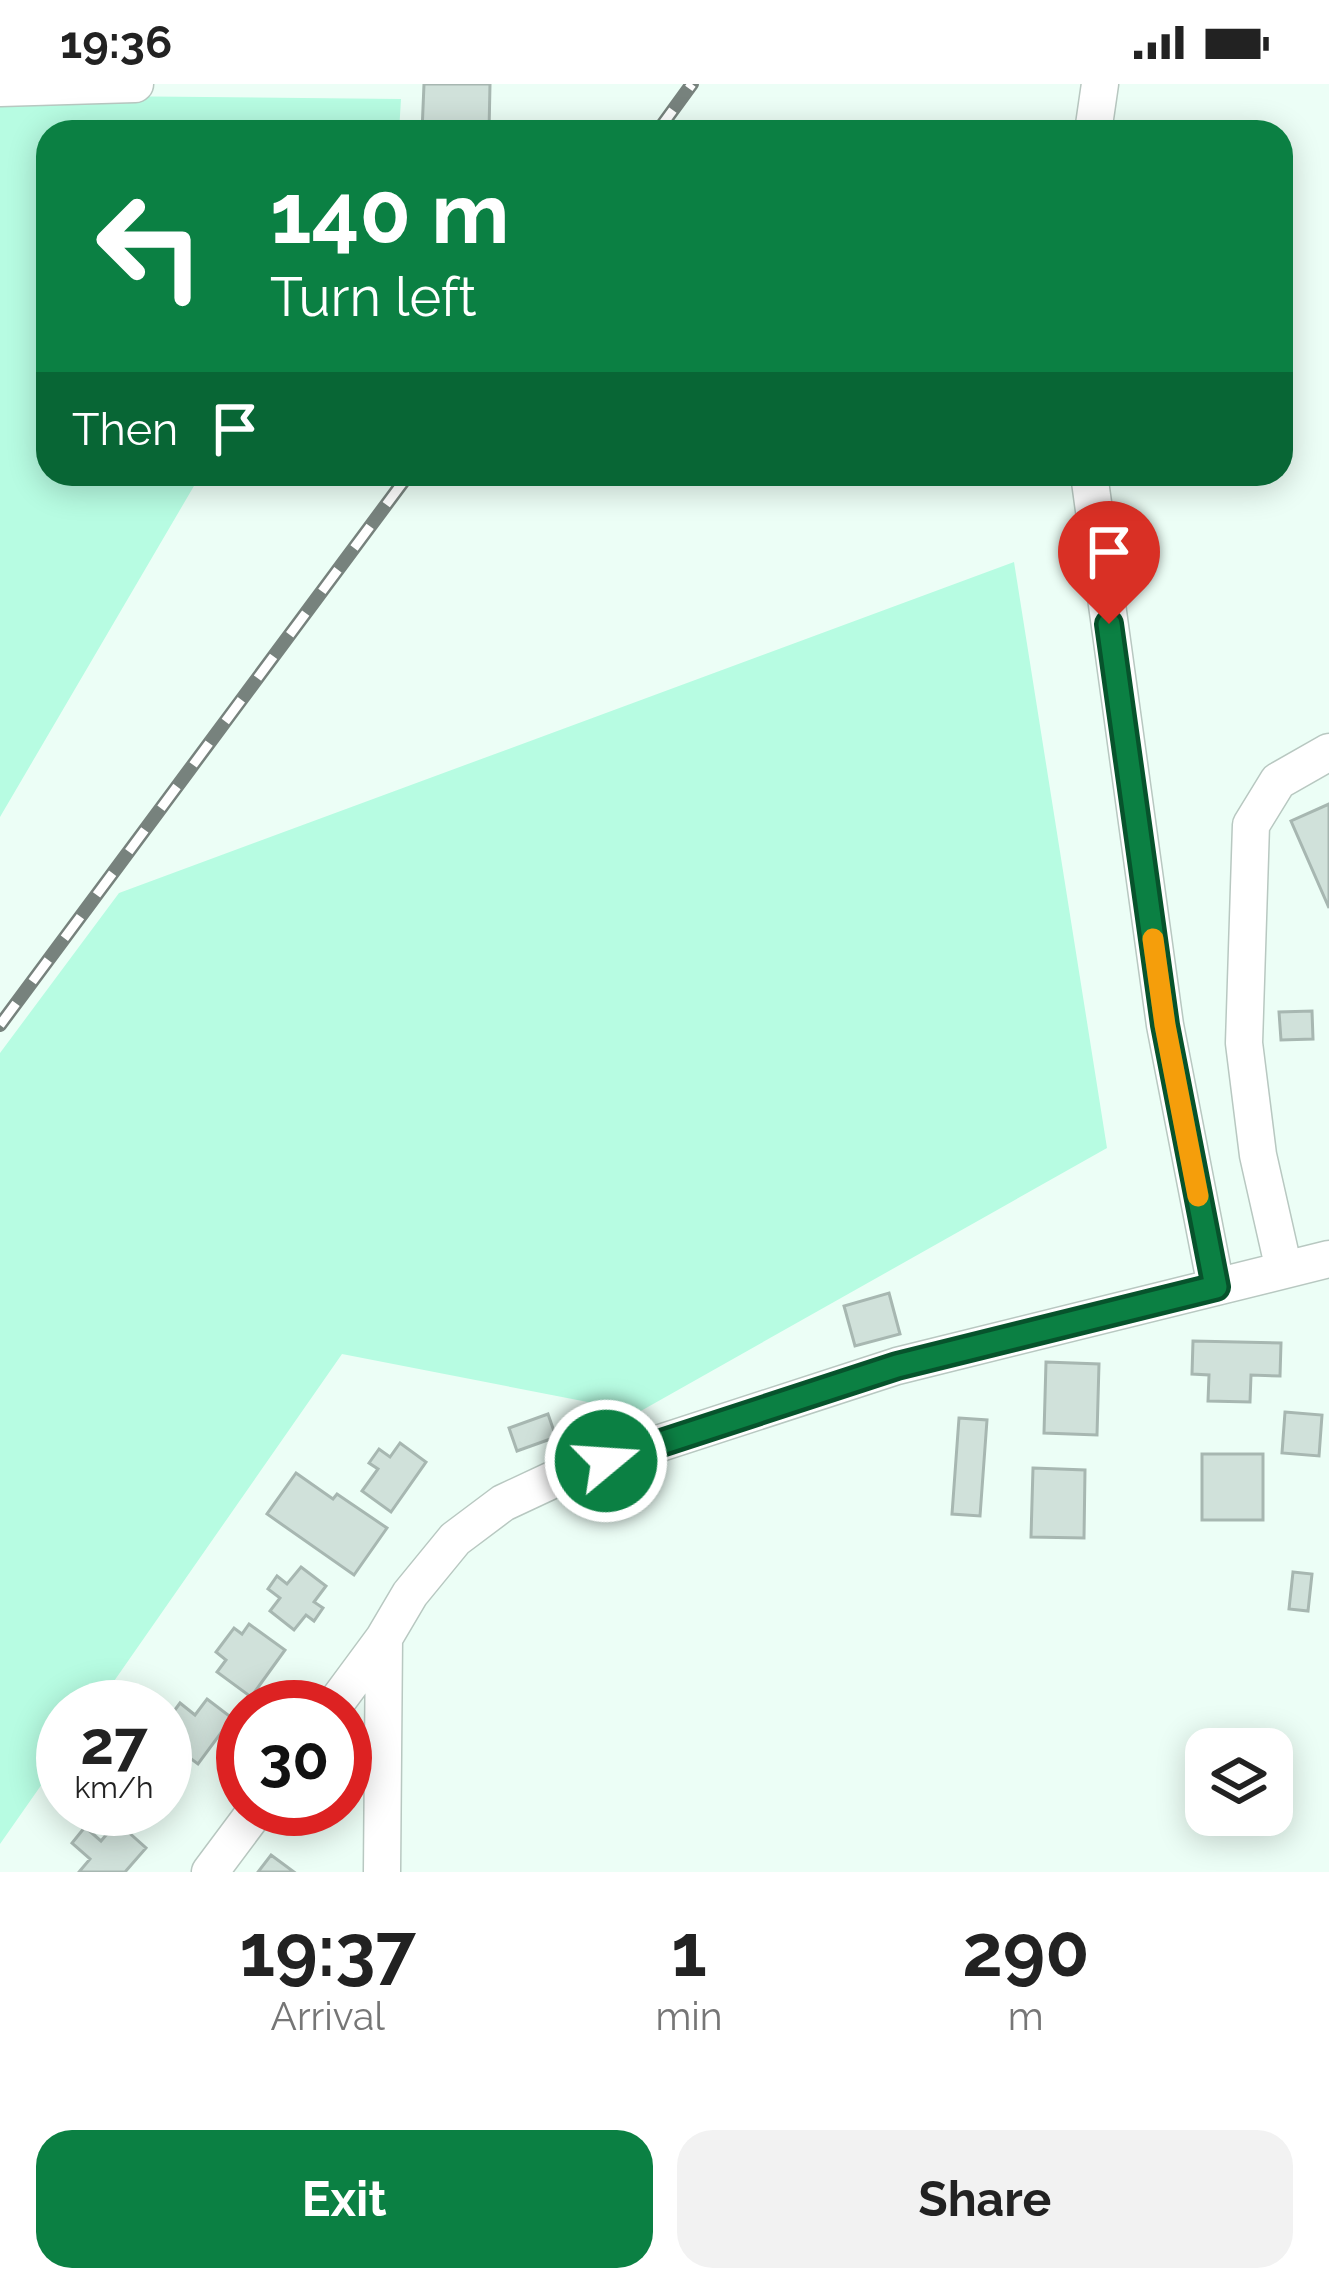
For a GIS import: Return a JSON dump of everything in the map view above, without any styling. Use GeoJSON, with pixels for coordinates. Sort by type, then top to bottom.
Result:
{"type":"FeatureCollection","features":[{"type":"Feature","properties":{"kind":"street"},"geometry":{"type":"LineString","coordinates":[[0,88],[135,84]]}},
{"type":"Feature","properties":{"kind":"street"},"geometry":{"type":"LineString","coordinates":[[1095,120],[1100,84]]}},
{"type":"Feature","properties":{"kind":"street"},"geometry":{"type":"LineString","coordinates":[[1091,486],[1165,1025],[1216,1287]]}},
{"type":"Feature","properties":{"kind":"street"},"geometry":{"type":"LineString","coordinates":[[1284,1270],[1258,1154],[1244,1042],[1251,825],[1278,782],[1329,752]]}},
{"type":"Feature","properties":{"kind":"street"},"geometry":{"type":"LineString","coordinates":[[353,1680],[410,1594],[455,1539],[503,1503],[565,1474],[897,1366],[1329,1258]]}},
{"type":"Feature","properties":{"kind":"street"},"geometry":{"type":"LineString","coordinates":[[382,1872],[383,1638]]}},
{"type":"Feature","properties":{"kind":"street"},"geometry":{"type":"LineString","coordinates":[[211,1872],[237,1836]]}},
{"type":"Feature","properties":{"kind":"green space"},"geometry":{"type":"Polygon","coordinates":[[[0,95],[401,99],[400,120],[36,120],[36,486],[194,486],[0,817],[0,95]]]}},
{"type":"Feature","properties":{"kind":"green space"},"geometry":{"type":"Polygon","coordinates":[[[1014,562],[1107,1148],[639,1412],[342,1354],[115,1680],[36,1680],[36,1793],[0,1844],[0,1053],[119,893],[1014,562]]]}},
{"type":"Feature","properties":{"kind":"building"},"geometry":{"type":"Polygon","coordinates":[[[424,84],[490,84],[489,120],[422,120],[424,84]]]}},
{"type":"Feature","properties":{"kind":"building"},"geometry":{"type":"Polygon","coordinates":[[[1329,804],[1329,908],[1291,821],[1329,804]]]}},
{"type":"Feature","properties":{"kind":"building"},"geometry":{"type":"Polygon","coordinates":[[[1312,1011],[1313,1039],[1281,1040],[1279,1012],[1312,1011]]]}},
{"type":"Feature","properties":{"kind":"building"},"geometry":{"type":"Polygon","coordinates":[[[889,1293],[900,1334],[855,1346],[844,1306],[889,1293]]]}},
{"type":"Feature","properties":{"kind":"building"},"geometry":{"type":"Polygon","coordinates":[[[1193,1341],[1281,1343],[1280,1376],[1251,1375],[1250,1402],[1208,1401],[1209,1375],[1192,1374],[1193,1341]]]}},
{"type":"Feature","properties":{"kind":"building"},"geometry":{"type":"Polygon","coordinates":[[[1046,1362],[1099,1364],[1097,1435],[1044,1433],[1046,1362]]]}},
{"type":"Feature","properties":{"kind":"building"},"geometry":{"type":"Polygon","coordinates":[[[1285,1412],[1322,1415],[1319,1456],[1282,1453],[1285,1412]]]}},
{"type":"Feature","properties":{"kind":"building"},"geometry":{"type":"Polygon","coordinates":[[[548,1414],[556,1437],[517,1451],[509,1428],[548,1414]]]}},
{"type":"Feature","properties":{"kind":"building"},"geometry":{"type":"Polygon","coordinates":[[[959,1418],[987,1420],[980,1516],[952,1514],[959,1418]]]}},
{"type":"Feature","properties":{"kind":"building"},"geometry":{"type":"Polygon","coordinates":[[[400,1443],[426,1462],[391,1512],[362,1491],[378,1469],[369,1463],[379,1449],[390,1457],[400,1443]]]}},
{"type":"Feature","properties":{"kind":"building"},"geometry":{"type":"Polygon","coordinates":[[[1202,1454],[1263,1454],[1263,1520],[1202,1520],[1202,1454]]]}},
{"type":"Feature","properties":{"kind":"building"},"geometry":{"type":"Polygon","coordinates":[[[1033,1468],[1085,1470],[1084,1538],[1031,1537],[1033,1468]]]}},
{"type":"Feature","properties":{"kind":"building"},"geometry":{"type":"Polygon","coordinates":[[[296,1473],[387,1528],[354,1575],[267,1514],[296,1473]]]}},
{"type":"Feature","properties":{"kind":"building"},"geometry":{"type":"Polygon","coordinates":[[[301,1567],[326,1586],[314,1602],[323,1608],[314,1621],[306,1615],[294,1630],[270,1611],[280,1598],[268,1589],[277,1576],[287,1584],[301,1567]]]}},
{"type":"Feature","properties":{"kind":"building"},"geometry":{"type":"Polygon","coordinates":[[[1293,1572],[1312,1574],[1308,1611],[1289,1609],[1293,1572]]]}},
{"type":"Feature","properties":{"kind":"building"},"geometry":{"type":"Polygon","coordinates":[[[249,1624],[285,1650],[263,1680],[228,1680],[217,1672],[226,1660],[216,1652],[234,1628],[242,1634],[249,1624]]]}},
{"type":"Feature","properties":{"kind":"building"},"geometry":{"type":"Polygon","coordinates":[[[207,1699],[216,1706],[216,1740],[198,1764],[192,1760],[192,1713],[195,1715],[207,1699]]]}},
{"type":"Feature","properties":{"kind":"building"},"geometry":{"type":"Polygon","coordinates":[[[78,1836],[95,1836],[101,1841],[105,1836],[133,1836],[146,1848],[125,1872],[79,1872],[90,1859],[72,1843],[78,1836]]]}},
{"type":"Feature","properties":{"kind":"building"},"geometry":{"type":"Polygon","coordinates":[[[271,1855],[294,1872],[258,1872],[271,1855]]]}},
{"type":"Feature","properties":{"kind":"railway"},"geometry":{"type":"LineString","coordinates":[[666,120],[692,84]]}},
{"type":"Feature","properties":{"kind":"railway"},"geometry":{"type":"LineString","coordinates":[[0,1025],[400,486]]}},
{"type":"Feature","properties":{"kind":"slow traffic"},"geometry":{"type":"LineString","coordinates":[[1153,939],[1198,1196]]}},
{"type":"Feature","properties":{"kind":"route"},"geometry":{"type":"LineString","coordinates":[[606,1461],[897,1366],[1216,1287],[1165,1025],[1109,624]]}}]}
